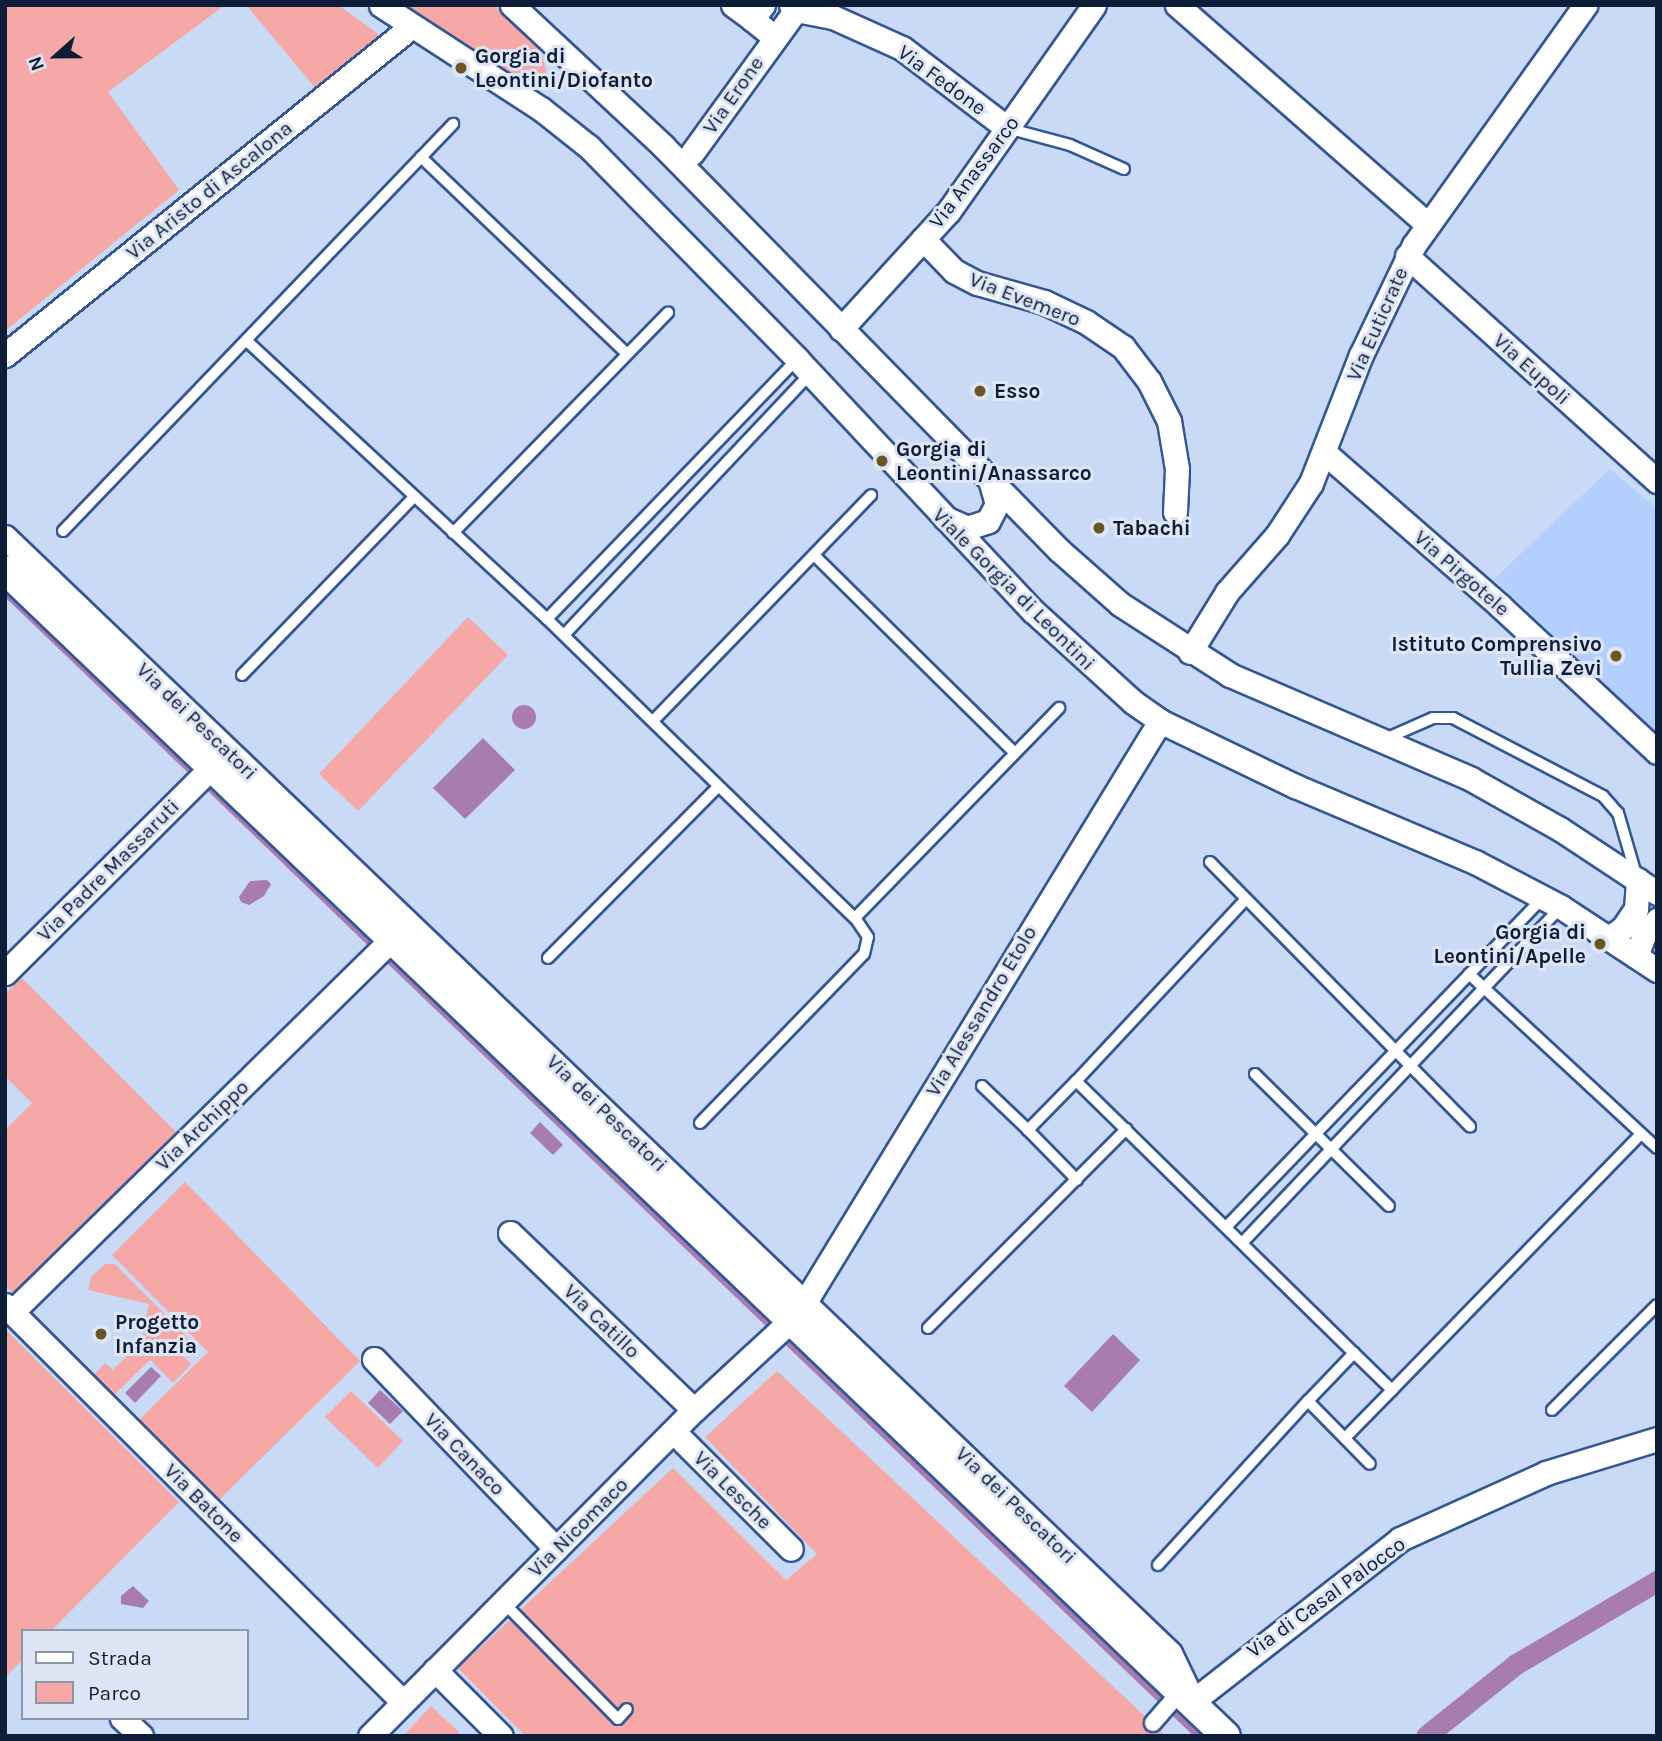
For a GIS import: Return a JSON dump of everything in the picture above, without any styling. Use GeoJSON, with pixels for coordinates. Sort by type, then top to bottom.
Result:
{"type":"FeatureCollection","features":[{"type":"Feature","properties":{"kind":"street","name":"Viale Gorgia di Leontini"},"geometry":{"type":"LineString","coordinates":[[381,5],[582,141],[804,366],[996,573],[1086,663],[1160,721],[1295,786],[1463,856],[1551,903],[1657,970]]}},
{"type":"Feature","properties":{"kind":"street"},"geometry":{"type":"LineString","coordinates":[[512,5],[663,146],[1038,529],[1097,585],[1190,652],[1270,695],[1385,739],[1545,820],[1657,893]]}},
{"type":"Feature","properties":{"kind":"street"},"geometry":{"type":"LineString","coordinates":[[733,5],[757,12],[774,37]]}},
{"type":"Feature","properties":{"kind":"street","name":"Via Anassarco"},"geometry":{"type":"LineString","coordinates":[[841,329],[923,239],[1007,128],[1094,5]]}},
{"type":"Feature","properties":{"kind":"street"},"geometry":{"type":"LineString","coordinates":[[1177,5],[1427,224]]}},
{"type":"Feature","properties":{"kind":"street","name":"Via Euticrate"},"geometry":{"type":"LineString","coordinates":[[1190,652],[1233,584],[1286,523],[1326,454],[1361,355],[1407,256],[1427,224],[1585,5]]}},
{"type":"Feature","properties":{"kind":"street","name":"Via Fedone"},"geometry":{"type":"LineString","coordinates":[[793,8],[833,17],[902,48],[1007,128]]}},
{"type":"Feature","properties":{"kind":"street","name":"Via Erone"},"geometry":{"type":"LineString","coordinates":[[692,153],[793,8]]}},
{"type":"Feature","properties":{"kind":"street","name":"Via Aristo di Ascalona"},"geometry":{"type":"LineString","coordinates":[[5,355],[412,26]]}},
{"type":"Feature","properties":{"kind":"street","name":"Via Evemero"},"geometry":{"type":"LineString","coordinates":[[923,239],[965,277],[1044,302],[1086,322],[1123,347],[1149,381],[1169,421],[1177,469],[1175,512]]}},
{"type":"Feature","properties":{"kind":"street","name":"Via Eupoli"},"geometry":{"type":"LineString","coordinates":[[1407,256],[1657,481]]}},
{"type":"Feature","properties":{"kind":"street","name":"Via Pirgotele"},"geometry":{"type":"LineString","coordinates":[[1326,454],[1500,606],[1657,752]]}},
{"type":"Feature","properties":{"kind":"street"},"geometry":{"type":"LineString","coordinates":[[942,517],[967,528],[988,521],[997,504],[988,476]]}},
{"type":"Feature","properties":{"kind":"street"},"geometry":{"type":"LineString","coordinates":[[996,573],[987,548],[997,527],[1014,521],[1038,529]]}},
{"type":"Feature","properties":{"kind":"street","name":"Via dei Pescatori"},"geometry":{"type":"LineString","coordinates":[[5,537],[787,1323]]}},
{"type":"Feature","properties":{"kind":"street","name":"Via dei Pescatori"},"geometry":{"type":"LineString","coordinates":[[5,570],[203,776],[787,1323],[1181,1698],[1226,1736]]}},
{"type":"Feature","properties":{"kind":"street","name":"Via Alessandro Etolo"},"geometry":{"type":"LineString","coordinates":[[787,1323],[1160,721]]}},
{"type":"Feature","properties":{"kind":"street","name":"Via Padre Massaruti"},"geometry":{"type":"LineString","coordinates":[[5,973],[203,776]]}},
{"type":"Feature","properties":{"kind":"street"},"geometry":{"type":"LineString","coordinates":[[1609,938],[1623,928],[1636,909],[1638,880]]}},
{"type":"Feature","properties":{"kind":"street"},"geometry":{"type":"LineString","coordinates":[[1636,956],[1657,920]]}},
{"type":"Feature","properties":{"kind":"street","name":"Via Archippo"},"geometry":{"type":"LineString","coordinates":[[9,1308],[383,947]]}},
{"type":"Feature","properties":{"kind":"street","name":"Via Catillo"},"geometry":{"type":"LineString","coordinates":[[510,1233],[694,1410]]}},
{"type":"Feature","properties":{"kind":"street","name":"Via Batone"},"geometry":{"type":"LineString","coordinates":[[9,1308],[403,1702]]}},
{"type":"Feature","properties":{"kind":"street","name":"Via Nicomaco"},"geometry":{"type":"LineString","coordinates":[[370,1736],[694,1410],[787,1323]]}},
{"type":"Feature","properties":{"kind":"street","name":"Via Canaco"},"geometry":{"type":"LineString","coordinates":[[374,1359],[556,1549]]}},
{"type":"Feature","properties":{"kind":"street","name":"Via Lesche"},"geometry":{"type":"LineString","coordinates":[[674,1432],[791,1549]]}},
{"type":"Feature","properties":{"kind":"street","name":"Via di Casal Palocco"},"geometry":{"type":"LineString","coordinates":[[1181,1698],[1400,1539],[1546,1473],[1657,1439]]}},
{"type":"Feature","properties":{"kind":"street","name":"Via di Casal Palocco"},"geometry":{"type":"LineString","coordinates":[[1546,1473],[1657,1455]]}},
{"type":"Feature","properties":{"kind":"street"},"geometry":{"type":"LineString","coordinates":[[435,1670],[500,1736]]}},
{"type":"Feature","properties":{"kind":"street"},"geometry":{"type":"LineString","coordinates":[[1155,1721],[1181,1698]]}},
{"type":"Feature","properties":{"kind":"street"},"geometry":{"type":"LineString","coordinates":[[124,1720],[141,1736]]}},
{"type":"Feature","properties":{"kind":"lane"},"geometry":{"type":"LineString","coordinates":[[63,531],[248,342],[453,124]]}},
{"type":"Feature","properties":{"kind":"lane"},"geometry":{"type":"LineString","coordinates":[[1007,128],[1070,145],[1124,169]]}},
{"type":"Feature","properties":{"kind":"lane"},"geometry":{"type":"LineString","coordinates":[[421,157],[626,354]]}},
{"type":"Feature","properties":{"kind":"lane"},"geometry":{"type":"LineString","coordinates":[[453,533],[668,313]]}},
{"type":"Feature","properties":{"kind":"lane"},"geometry":{"type":"LineString","coordinates":[[248,342],[564,635],[855,918],[868,937],[864,954],[700,1123]]}},
{"type":"Feature","properties":{"kind":"lane"},"geometry":{"type":"LineString","coordinates":[[547,619],[719,440],[804,366]]}},
{"type":"Feature","properties":{"kind":"lane"},"geometry":{"type":"LineString","coordinates":[[564,635],[733,455],[804,366]]}},
{"type":"Feature","properties":{"kind":"lane"},"geometry":{"type":"LineString","coordinates":[[719,440],[733,455]]}},
{"type":"Feature","properties":{"kind":"lane"},"geometry":{"type":"LineString","coordinates":[[653,721],[871,495]]}},
{"type":"Feature","properties":{"kind":"lane"},"geometry":{"type":"LineString","coordinates":[[242,675],[414,497]]}},
{"type":"Feature","properties":{"kind":"lane"},"geometry":{"type":"LineString","coordinates":[[662,500],[678,515]]}},
{"type":"Feature","properties":{"kind":"lane"},"geometry":{"type":"LineString","coordinates":[[815,556],[1014,752]]}},
{"type":"Feature","properties":{"kind":"lane"},"geometry":{"type":"LineString","coordinates":[[602,562],[618,578]]}},
{"type":"Feature","properties":{"kind":"lane"},"geometry":{"type":"LineString","coordinates":[[855,918],[1059,708]]}},
{"type":"Feature","properties":{"kind":"lane"},"geometry":{"type":"LineString","coordinates":[[1385,739],[1433,718],[1453,718],[1602,796],[1618,813],[1638,880]]}},
{"type":"Feature","properties":{"kind":"lane"},"geometry":{"type":"LineString","coordinates":[[548,958],[718,787]]}},
{"type":"Feature","properties":{"kind":"lane"},"geometry":{"type":"LineString","coordinates":[[1210,862],[1470,1127]]}},
{"type":"Feature","properties":{"kind":"lane"},"geometry":{"type":"LineString","coordinates":[[1028,1130],[1246,899]]}},
{"type":"Feature","properties":{"kind":"lane"},"geometry":{"type":"LineString","coordinates":[[1228,1225],[1469,974],[1551,903]]}},
{"type":"Feature","properties":{"kind":"lane"},"geometry":{"type":"LineString","coordinates":[[1244,1241],[1486,988],[1551,903]]}},
{"type":"Feature","properties":{"kind":"lane"},"geometry":{"type":"LineString","coordinates":[[1469,974],[1657,1148]]}},
{"type":"Feature","properties":{"kind":"lane"},"geometry":{"type":"LineString","coordinates":[[1255,1074],[1389,1206]]}},
{"type":"Feature","properties":{"kind":"lane"},"geometry":{"type":"LineString","coordinates":[[1076,1081],[1228,1225],[1392,1390]]}},
{"type":"Feature","properties":{"kind":"lane"},"geometry":{"type":"LineString","coordinates":[[982,1086],[1077,1180]]}},
{"type":"Feature","properties":{"kind":"lane"},"geometry":{"type":"LineString","coordinates":[[928,1328],[1126,1129]]}},
{"type":"Feature","properties":{"kind":"lane"},"geometry":{"type":"LineString","coordinates":[[1345,1438],[1641,1133]]}},
{"type":"Feature","properties":{"kind":"lane"},"geometry":{"type":"LineString","coordinates":[[1552,1410],[1657,1305]]}},
{"type":"Feature","properties":{"kind":"lane"},"geometry":{"type":"LineString","coordinates":[[1158,1565],[1354,1353]]}},
{"type":"Feature","properties":{"kind":"lane"},"geometry":{"type":"LineString","coordinates":[[1308,1401],[1370,1464]]}},
{"type":"Feature","properties":{"kind":"lane"},"geometry":{"type":"LineString","coordinates":[[503,1602],[618,1719],[627,1709]]}},
{"type":"Feature","properties":{"kind":"shaded area","name":"Istituto Comprensivo Tullia Zevi"},"geometry":{"type":"Polygon","coordinates":[[[1610,469],[1657,509],[1657,733],[1494,579],[1610,469]]]}},
{"type":"Feature","properties":{"kind":"shaded area"},"geometry":{"type":"Polygon","coordinates":[[[524,705],[532,709],[536,717],[532,725],[524,729],[516,725],[512,717],[516,709],[524,705]]]}},
{"type":"Feature","properties":{"kind":"shaded area"},"geometry":{"type":"Polygon","coordinates":[[[483,738],[515,770],[465,819],[433,788],[483,738]]]}},
{"type":"Feature","properties":{"kind":"shaded area"},"geometry":{"type":"Polygon","coordinates":[[[267,880],[271,884],[264,896],[249,905],[241,902],[239,897],[250,881],[267,880]]]}},
{"type":"Feature","properties":{"kind":"shaded area"},"geometry":{"type":"Polygon","coordinates":[[[540,1122],[563,1145],[553,1155],[530,1133],[540,1122]]]}},
{"type":"Feature","properties":{"kind":"shaded area"},"geometry":{"type":"Polygon","coordinates":[[[1113,1334],[1140,1360],[1092,1412],[1064,1386],[1113,1334]]]}},
{"type":"Feature","properties":{"kind":"shaded area"},"geometry":{"type":"Polygon","coordinates":[[[151,1367],[161,1376],[135,1403],[125,1393],[151,1367]]]}},
{"type":"Feature","properties":{"kind":"shaded area"},"geometry":{"type":"Polygon","coordinates":[[[380,1390],[403,1411],[390,1424],[368,1403],[380,1390]]]}},
{"type":"Feature","properties":{"kind":"shaded area"},"geometry":{"type":"Polygon","coordinates":[[[133,1586],[149,1601],[143,1608],[121,1604],[121,1596],[133,1586]]]}},
{"type":"Feature","properties":{"kind":"green space"},"geometry":{"type":"Polygon","coordinates":[[[5,5],[225,5],[108,92],[179,190],[5,331],[5,5]]]}},
{"type":"Feature","properties":{"kind":"green space"},"geometry":{"type":"Polygon","coordinates":[[[246,5],[338,5],[381,36],[316,89],[246,5]]]}},
{"type":"Feature","properties":{"kind":"green space"},"geometry":{"type":"Polygon","coordinates":[[[394,5],[493,5],[541,50],[547,76],[531,90],[394,5]]]}},
{"type":"Feature","properties":{"kind":"green space"},"geometry":{"type":"Polygon","coordinates":[[[468,617],[508,655],[358,811],[319,774],[468,617]]]}},
{"type":"Feature","properties":{"kind":"green space"},"geometry":{"type":"Polygon","coordinates":[[[22,978],[177,1133],[15,1295],[5,1285],[5,1130],[32,1103],[5,1076],[5,994],[22,978]]]}},
{"type":"Feature","properties":{"kind":"green space"},"geometry":{"type":"Polygon","coordinates":[[[185,1182],[360,1361],[217,1502],[138,1421],[208,1352],[112,1255],[185,1182]]]}},
{"type":"Feature","properties":{"kind":"green space"},"geometry":{"type":"Polygon","coordinates":[[[105,1264],[115,1264],[193,1343],[181,1354],[191,1364],[173,1383],[150,1360],[113,1396],[93,1376],[105,1363],[113,1370],[141,1342],[149,1304],[88,1290],[91,1277],[105,1264]]]}},
{"type":"Feature","properties":{"kind":"green space"},"geometry":{"type":"Polygon","coordinates":[[[5,1329],[179,1502],[53,1629],[21,1629],[21,1662],[5,1677],[5,1329]]]}},
{"type":"Feature","properties":{"kind":"green space"},"geometry":{"type":"Polygon","coordinates":[[[777,1371],[1166,1736],[525,1736],[458,1668],[673,1468],[786,1580],[817,1554],[705,1437],[777,1371]]]}},
{"type":"Feature","properties":{"kind":"green space"},"geometry":{"type":"Polygon","coordinates":[[[351,1391],[403,1441],[378,1468],[325,1417],[351,1391]]]}},
{"type":"Feature","properties":{"kind":"green space"},"geometry":{"type":"Polygon","coordinates":[[[431,1706],[463,1736],[403,1736],[431,1706]]]}},
{"type":"Feature","properties":{"kind":"waterway"},"geometry":{"type":"LineString","coordinates":[[5,593],[196,776]]}},
{"type":"Feature","properties":{"kind":"waterway"},"geometry":{"type":"LineString","coordinates":[[204,783],[375,948]]}},
{"type":"Feature","properties":{"kind":"waterway"},"geometry":{"type":"LineString","coordinates":[[383,955],[1198,1736]]}},
{"type":"Feature","properties":{"kind":"waterway"},"geometry":{"type":"LineString","coordinates":[[1426,1736],[1516,1664],[1657,1581]]}},
{"type":"Feature","properties":{"kind":"place","name":"Gorgia di Leontini/Diofanto"},"geometry":{"type":"Point","coordinates":[461,68]}},
{"type":"Feature","properties":{"kind":"place","name":"Esso"},"geometry":{"type":"Point","coordinates":[980,391]}},
{"type":"Feature","properties":{"kind":"place","name":"Gorgia di Leontini/Anassarco"},"geometry":{"type":"Point","coordinates":[882,461]}},
{"type":"Feature","properties":{"kind":"place","name":"Tabachi"},"geometry":{"type":"Point","coordinates":[1099,528]}},
{"type":"Feature","properties":{"kind":"place","name":"Istituto Comprensivo Tullia Zevi"},"geometry":{"type":"Point","coordinates":[1616,656]}},
{"type":"Feature","properties":{"kind":"place","name":"Gorgia di Leontini/Apelle"},"geometry":{"type":"Point","coordinates":[1600,944]}},
{"type":"Feature","properties":{"kind":"place","name":"Progetto Infanzia"},"geometry":{"type":"Point","coordinates":[101,1334]}}]}
